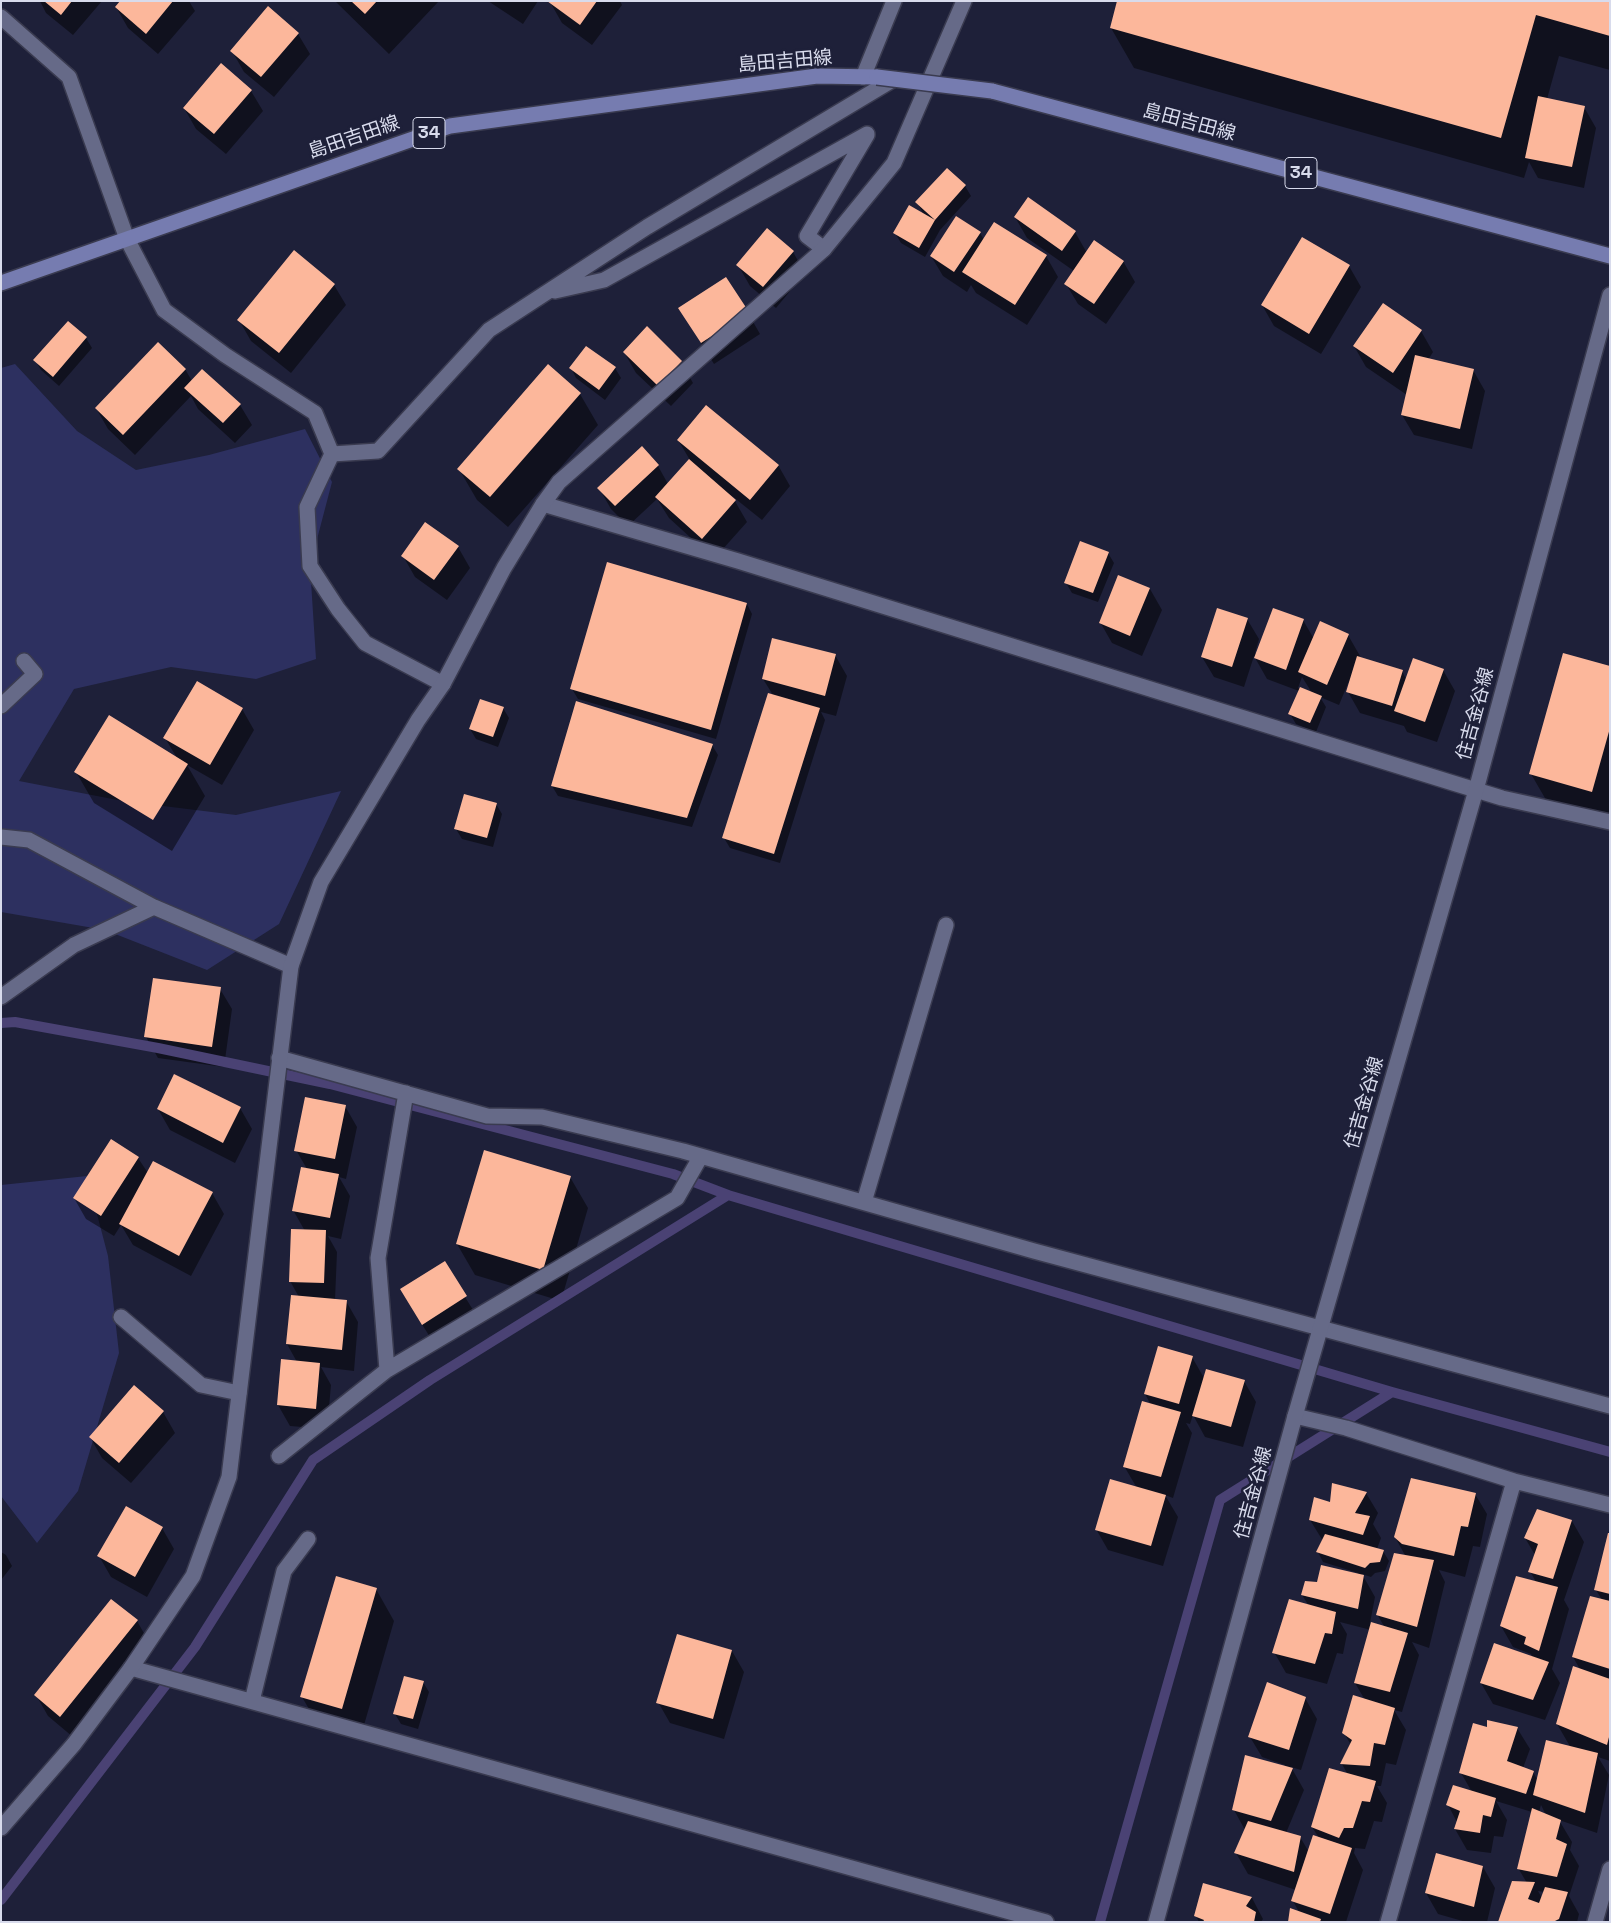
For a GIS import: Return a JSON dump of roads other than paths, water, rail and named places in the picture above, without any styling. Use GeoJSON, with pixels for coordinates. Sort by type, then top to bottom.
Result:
{"type":"FeatureCollection","features":[{"type":"Feature","properties":{"kind":"main road","name":"島田吉田線"},"geometry":{"type":"LineString","coordinates":[[1,283],[450,126],[817,76],[894,79],[992,91],[1610,256]]}},
{"type":"Feature","properties":{"kind":"street"},"geometry":{"type":"LineString","coordinates":[[870,77],[894,1]]}},
{"type":"Feature","properties":{"kind":"street"},"geometry":{"type":"LineString","coordinates":[[1,1828],[74,1744],[131,1668],[193,1576],[229,1478],[292,966],[321,882],[418,720],[443,684],[504,568],[543,504],[559,482],[824,249],[894,163],[964,1]]}},
{"type":"Feature","properties":{"kind":"street"},"geometry":{"type":"LineString","coordinates":[[1,17],[69,77],[127,239],[164,310],[225,355],[316,413],[332,454],[307,507],[310,566],[338,609],[365,643],[443,684]]}},
{"type":"Feature","properties":{"kind":"street"},"geometry":{"type":"LineString","coordinates":[[332,454],[378,451],[489,330],[647,227],[894,79]]}},
{"type":"Feature","properties":{"kind":"street"},"geometry":{"type":"LineString","coordinates":[[544,293],[604,280],[867,134],[807,236],[824,249]]}},
{"type":"Feature","properties":{"kind":"street","name":"住吉金谷線"},"geometry":{"type":"LineString","coordinates":[[1156,1922],[1295,1416],[1476,790],[1610,295]]}},
{"type":"Feature","properties":{"kind":"street"},"geometry":{"type":"LineString","coordinates":[[543,504],[738,561],[1476,790],[1610,822]]}},
{"type":"Feature","properties":{"kind":"street"},"geometry":{"type":"LineString","coordinates":[[1,706],[35,674],[24,661]]}},
{"type":"Feature","properties":{"kind":"street"},"geometry":{"type":"LineString","coordinates":[[1,837],[28,840],[154,907],[292,966]]}},
{"type":"Feature","properties":{"kind":"street"},"geometry":{"type":"LineString","coordinates":[[1,997],[74,945],[154,907]]}},
{"type":"Feature","properties":{"kind":"street"},"geometry":{"type":"LineString","coordinates":[[864,1202],[946,925]]}},
{"type":"Feature","properties":{"kind":"street"},"geometry":{"type":"LineString","coordinates":[[279,1060],[487,1116],[542,1117],[700,1158],[864,1202],[1319,1333],[1610,1406]]}},
{"type":"Feature","properties":{"kind":"street"},"geometry":{"type":"LineString","coordinates":[[387,1370],[378,1258],[406,1094]]}},
{"type":"Feature","properties":{"kind":"street"},"geometry":{"type":"LineString","coordinates":[[279,1456],[387,1370],[677,1198],[700,1158]]}},
{"type":"Feature","properties":{"kind":"street"},"geometry":{"type":"LineString","coordinates":[[121,1317],[201,1385],[239,1393]]}},
{"type":"Feature","properties":{"kind":"street"},"geometry":{"type":"LineString","coordinates":[[1295,1416],[1346,1428],[1514,1481],[1610,1504]]}},
{"type":"Feature","properties":{"kind":"street"},"geometry":{"type":"LineString","coordinates":[[1391,1921],[1514,1481]]}},
{"type":"Feature","properties":{"kind":"street"},"geometry":{"type":"LineString","coordinates":[[252,1701],[284,1571],[308,1538]]}},
{"type":"Feature","properties":{"kind":"street"},"geometry":{"type":"LineString","coordinates":[[131,1668],[1046,1922]]}},
{"type":"Feature","properties":{"kind":"street"},"geometry":{"type":"LineString","coordinates":[[1595,1922],[1610,1869]]}},
{"type":"Feature","properties":{"kind":"waterway"},"geometry":{"type":"LineString","coordinates":[[1,1023],[15,1022],[158,1048],[330,1084],[673,1174],[728,1195]]}},
{"type":"Feature","properties":{"kind":"waterway"},"geometry":{"type":"LineString","coordinates":[[1,1900],[195,1647],[313,1460],[430,1380],[728,1195],[1392,1392],[1610,1452]]}},
{"type":"Feature","properties":{"kind":"waterway"},"geometry":{"type":"LineString","coordinates":[[1100,1922],[1220,1500],[1392,1392]]}}]}
